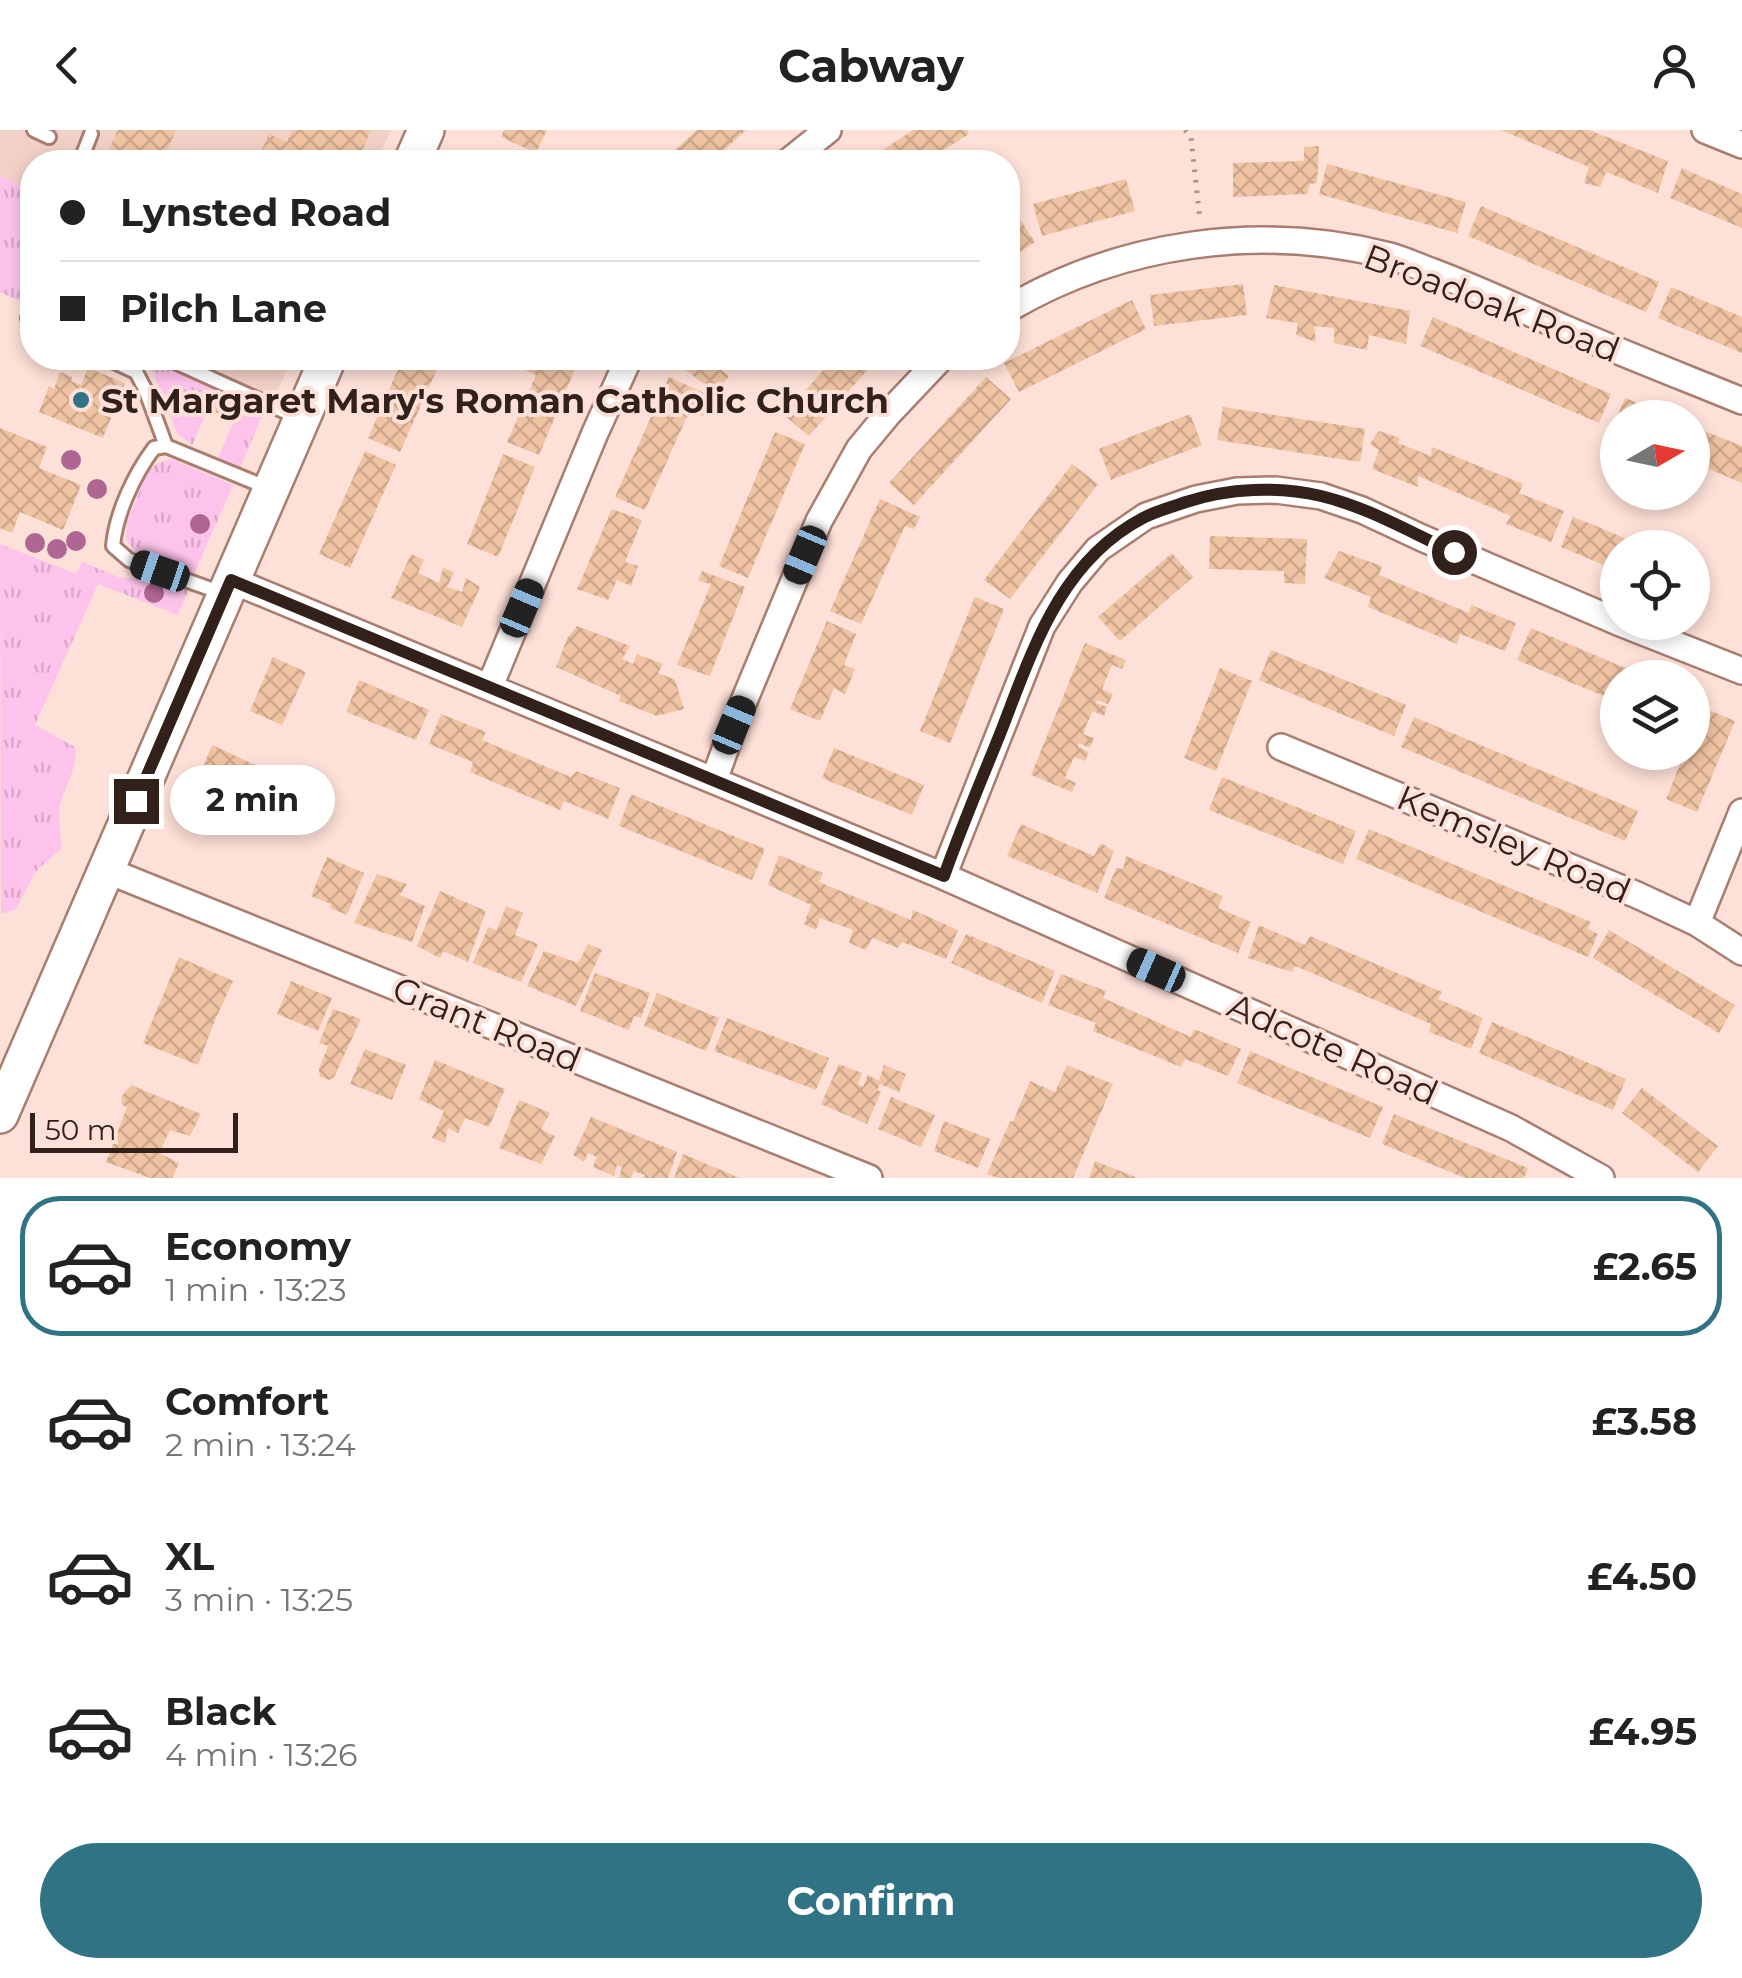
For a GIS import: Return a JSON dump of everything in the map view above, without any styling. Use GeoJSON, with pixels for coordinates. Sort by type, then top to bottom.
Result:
{"type":"FeatureCollection","features":[{"type":"Feature","properties":{"kind":"street"},"geometry":{"type":"LineString","coordinates":[[803,150],[828,130]]}},
{"type":"Feature","properties":{"kind":"street"},"geometry":{"type":"LineString","coordinates":[[1705,130],[1742,145]]}},
{"type":"Feature","properties":{"kind":"street","name":"Broadoak Road"},"geometry":{"type":"LineString","coordinates":[[1020,302],[1081,273],[1136,255],[1203,242],[1290,239],[1392,256],[1742,400]]}},
{"type":"Feature","properties":{"kind":"street"},"geometry":{"type":"LineString","coordinates":[[2,1108],[323,370]]}},
{"type":"Feature","properties":{"kind":"street"},"geometry":{"type":"LineString","coordinates":[[490,686],[623,370]]}},
{"type":"Feature","properties":{"kind":"street"},"geometry":{"type":"LineString","coordinates":[[714,780],[827,506],[858,449],[930,370]]}},
{"type":"Feature","properties":{"kind":"street"},"geometry":{"type":"LineString","coordinates":[[944,876],[1042,626],[1070,582],[1098,549],[1146,516],[1237,490],[1321,496],[1362,510],[1600,614]]}},
{"type":"Feature","properties":{"kind":"street","name":"Adcote Road"},"geometry":{"type":"LineString","coordinates":[[228,587],[490,686],[944,876],[1511,1128],[1601,1178]]}},
{"type":"Feature","properties":{"kind":"street"},"geometry":{"type":"LineString","coordinates":[[1664,640],[1742,671]]}},
{"type":"Feature","properties":{"kind":"street","name":"Kemsley Road"},"geometry":{"type":"LineString","coordinates":[[1280,747],[1638,895],[1697,923],[1742,952]]}},
{"type":"Feature","properties":{"kind":"street"},"geometry":{"type":"LineString","coordinates":[[1697,923],[1742,812]]}},
{"type":"Feature","properties":{"kind":"street","name":"Grant Road"},"geometry":{"type":"LineString","coordinates":[[106,870],[869,1178]]}},
{"type":"Feature","properties":{"kind":"lane"},"geometry":{"type":"LineString","coordinates":[[34,130],[50,137]]}},
{"type":"Feature","properties":{"kind":"lane"},"geometry":{"type":"LineString","coordinates":[[85,150],[91,134]]}},
{"type":"Feature","properties":{"kind":"lane"},"geometry":{"type":"LineString","coordinates":[[132,370],[145,389],[166,446]]}},
{"type":"Feature","properties":{"kind":"lane"},"geometry":{"type":"LineString","coordinates":[[193,370],[301,419]]}},
{"type":"Feature","properties":{"kind":"lane"},"geometry":{"type":"LineString","coordinates":[[228,587],[128,560],[113,546],[115,528],[142,464],[154,448],[166,446],[271,489]]}},
{"type":"Feature","properties":{"kind":"path"},"geometry":{"type":"LineString","coordinates":[[1185,130],[1191,137],[1203,242]]}},
{"type":"Feature","properties":{"kind":"shaded area"},"geometry":{"type":"Polygon","coordinates":[[[0,130],[391,130],[382,150],[20,150],[20,301],[0,292],[0,130]]]}},
{"type":"Feature","properties":{"kind":"shaded area"},"geometry":{"type":"Polygon","coordinates":[[[171,370],[287,370],[267,415],[171,370]]]}},
{"type":"Feature","properties":{"kind":"green space"},"geometry":{"type":"Polygon","coordinates":[[[0,176],[20,185],[20,301],[0,292],[0,176]]]}},
{"type":"Feature","properties":{"kind":"green space"},"geometry":{"type":"Polygon","coordinates":[[[152,370],[172,370],[216,391],[192,445],[177,433],[152,370]]]}},
{"type":"Feature","properties":{"kind":"green space"},"geometry":{"type":"Polygon","coordinates":[[[242,403],[264,412],[239,470],[217,460],[242,403]]]}},
{"type":"Feature","properties":{"kind":"green space"},"geometry":{"type":"Polygon","coordinates":[[[171,459],[233,485],[194,574],[138,553],[126,537],[127,522],[148,471],[171,459]]]}},
{"type":"Feature","properties":{"kind":"green space"},"geometry":{"type":"Polygon","coordinates":[[[0,544],[76,574],[82,562],[121,578],[158,578],[188,590],[178,615],[98,584],[35,725],[75,747],[74,765],[60,806],[61,849],[36,871],[16,909],[1,914],[0,544]]]}},
{"type":"Feature","properties":{"kind":"building"},"geometry":{"type":"Polygon","coordinates":[[[118,130],[176,130],[167,150],[109,150],[118,130]]]}},
{"type":"Feature","properties":{"kind":"building"},"geometry":{"type":"Polygon","coordinates":[[[292,130],[371,130],[362,150],[262,150],[269,134],[287,142],[292,130]]]}},
{"type":"Feature","properties":{"kind":"building"},"geometry":{"type":"Polygon","coordinates":[[[504,130],[547,130],[537,150],[501,137],[504,130]]]}},
{"type":"Feature","properties":{"kind":"building"},"geometry":{"type":"Polygon","coordinates":[[[697,130],[746,130],[724,150],[675,150],[697,130]]]}},
{"type":"Feature","properties":{"kind":"building"},"geometry":{"type":"Polygon","coordinates":[[[913,130],[967,130],[969,134],[944,150],[882,150],[913,130]]]}},
{"type":"Feature","properties":{"kind":"building"},"geometry":{"type":"Polygon","coordinates":[[[1501,130],[1589,130],[1668,161],[1658,193],[1606,172],[1600,187],[1584,183],[1589,167],[1501,130]]]}},
{"type":"Feature","properties":{"kind":"building"},"geometry":{"type":"Polygon","coordinates":[[[1319,146],[1317,183],[1310,184],[1307,194],[1233,197],[1233,163],[1304,161],[1304,147],[1319,146]]]}},
{"type":"Feature","properties":{"kind":"building"},"geometry":{"type":"Polygon","coordinates":[[[1327,164],[1466,202],[1457,233],[1319,194],[1327,164]]]}},
{"type":"Feature","properties":{"kind":"building"},"geometry":{"type":"Polygon","coordinates":[[[1682,168],[1742,194],[1742,228],[1670,198],[1682,168]]]}},
{"type":"Feature","properties":{"kind":"building"},"geometry":{"type":"Polygon","coordinates":[[[1126,179],[1135,211],[1042,236],[1033,204],[1126,179]]]}},
{"type":"Feature","properties":{"kind":"building"},"geometry":{"type":"Polygon","coordinates":[[[1481,206],[1659,282],[1646,312],[1468,236],[1481,206]]]}},
{"type":"Feature","properties":{"kind":"building"},"geometry":{"type":"Polygon","coordinates":[[[1020,220],[1035,242],[1020,252],[1020,220]]]}},
{"type":"Feature","properties":{"kind":"building"},"geometry":{"type":"Polygon","coordinates":[[[1243,284],[1247,315],[1154,326],[1150,295],[1243,284]]]}},
{"type":"Feature","properties":{"kind":"building"},"geometry":{"type":"Polygon","coordinates":[[[1274,285],[1410,311],[1406,344],[1369,335],[1367,350],[1334,343],[1334,328],[1314,326],[1316,342],[1296,335],[1298,323],[1266,318],[1274,285]]]}},
{"type":"Feature","properties":{"kind":"building"},"geometry":{"type":"Polygon","coordinates":[[[1671,287],[1742,317],[1742,353],[1658,318],[1671,287]]]}},
{"type":"Feature","properties":{"kind":"building"},"geometry":{"type":"Polygon","coordinates":[[[1132,300],[1146,329],[1019,392],[1008,370],[1020,370],[1020,355],[1132,300]]]}},
{"type":"Feature","properties":{"kind":"building"},"geometry":{"type":"Polygon","coordinates":[[[1433,317],[1611,394],[1609,400],[1600,400],[1599,423],[1420,346],[1433,317]]]}},
{"type":"Feature","properties":{"kind":"building","name":"St Margaret Mary's Roman Catholic Church"},"geometry":{"type":"Polygon","coordinates":[[[87,370],[125,383],[103,438],[39,412],[49,386],[54,389],[60,372],[81,385],[87,370]]]}},
{"type":"Feature","properties":{"kind":"building"},"geometry":{"type":"Polygon","coordinates":[[[398,370],[437,370],[400,452],[368,438],[398,370]]]}},
{"type":"Feature","properties":{"kind":"building"},"geometry":{"type":"Polygon","coordinates":[[[525,370],[575,370],[539,455],[507,442],[536,375],[525,370]]]}},
{"type":"Feature","properties":{"kind":"building"},"geometry":{"type":"Polygon","coordinates":[[[686,370],[721,370],[729,376],[716,393],[686,370]]]}},
{"type":"Feature","properties":{"kind":"building"},"geometry":{"type":"Polygon","coordinates":[[[823,370],[867,370],[809,436],[784,415],[823,370]]]}},
{"type":"Feature","properties":{"kind":"building"},"geometry":{"type":"Polygon","coordinates":[[[669,377],[713,397],[704,417],[690,410],[645,510],[615,497],[669,377]]]}},
{"type":"Feature","properties":{"kind":"building"},"geometry":{"type":"Polygon","coordinates":[[[986,377],[1011,399],[914,505],[889,483],[986,377]]]}},
{"type":"Feature","properties":{"kind":"building"},"geometry":{"type":"Polygon","coordinates":[[[218,395],[240,406],[233,421],[211,410],[218,395]]]}},
{"type":"Feature","properties":{"kind":"building"},"geometry":{"type":"Polygon","coordinates":[[[1223,407],[1365,429],[1360,462],[1217,440],[1223,407]]]}},
{"type":"Feature","properties":{"kind":"building"},"geometry":{"type":"Polygon","coordinates":[[[1190,414],[1202,445],[1111,480],[1099,449],[1190,414]]]}},
{"type":"Feature","properties":{"kind":"building"},"geometry":{"type":"Polygon","coordinates":[[[0,428],[47,447],[39,468],[81,485],[63,530],[20,512],[12,533],[0,528],[0,428]]]}},
{"type":"Feature","properties":{"kind":"building"},"geometry":{"type":"Polygon","coordinates":[[[1379,431],[1431,456],[1432,447],[1523,484],[1519,493],[1564,511],[1551,542],[1506,524],[1511,516],[1418,476],[1418,487],[1372,469],[1379,450],[1370,444],[1379,431]]]}},
{"type":"Feature","properties":{"kind":"building"},"geometry":{"type":"Polygon","coordinates":[[[775,432],[805,444],[748,578],[719,566],[775,432]]]}},
{"type":"Feature","properties":{"kind":"building"},"geometry":{"type":"Polygon","coordinates":[[[1710,433],[1742,446],[1742,483],[1710,470],[1710,433]]]}},
{"type":"Feature","properties":{"kind":"building"},"geometry":{"type":"Polygon","coordinates":[[[365,451],[396,465],[350,568],[319,554],[365,451]]]}},
{"type":"Feature","properties":{"kind":"building"},"geometry":{"type":"Polygon","coordinates":[[[503,454],[535,467],[498,557],[467,544],[503,454]]]}},
{"type":"Feature","properties":{"kind":"building"},"geometry":{"type":"Polygon","coordinates":[[[1072,464],[1098,484],[1010,599],[984,580],[1072,464]]]}},
{"type":"Feature","properties":{"kind":"building"},"geometry":{"type":"Polygon","coordinates":[[[880,499],[920,517],[914,529],[905,526],[861,624],[830,611],[880,499]]]}},
{"type":"Feature","properties":{"kind":"building"},"geometry":{"type":"Polygon","coordinates":[[[612,509],[642,520],[625,562],[638,566],[631,586],[617,580],[608,600],[577,589],[612,509]]]}},
{"type":"Feature","properties":{"kind":"building"},"geometry":{"type":"Polygon","coordinates":[[[1573,517],[1604,530],[1600,530],[1600,563],[1561,547],[1573,517]]]}},
{"type":"Feature","properties":{"kind":"building"},"geometry":{"type":"Polygon","coordinates":[[[1210,536],[1307,539],[1305,584],[1284,583],[1284,571],[1209,569],[1210,536]]]}},
{"type":"Feature","properties":{"kind":"building"},"geometry":{"type":"Polygon","coordinates":[[[1339,551],[1382,566],[1379,575],[1469,613],[1471,605],[1516,623],[1505,651],[1460,634],[1457,644],[1368,607],[1371,597],[1324,578],[1339,551]]]}},
{"type":"Feature","properties":{"kind":"building"},"geometry":{"type":"Polygon","coordinates":[[[1172,553],[1193,577],[1120,641],[1098,617],[1172,553]]]}},
{"type":"Feature","properties":{"kind":"building"},"geometry":{"type":"Polygon","coordinates":[[[411,554],[424,560],[418,573],[439,583],[443,568],[454,572],[447,587],[462,592],[466,578],[480,587],[462,627],[391,598],[411,554]]]}},
{"type":"Feature","properties":{"kind":"building"},"geometry":{"type":"Polygon","coordinates":[[[702,571],[745,587],[710,676],[677,665],[711,584],[698,581],[702,571]]]}},
{"type":"Feature","properties":{"kind":"building"},"geometry":{"type":"Polygon","coordinates":[[[975,597],[1004,609],[950,743],[920,731],[975,597]]]}},
{"type":"Feature","properties":{"kind":"building"},"geometry":{"type":"Polygon","coordinates":[[[827,621],[856,634],[844,665],[855,669],[845,694],[834,688],[820,721],[790,709],[827,621]]]}},
{"type":"Feature","properties":{"kind":"building"},"geometry":{"type":"Polygon","coordinates":[[[577,626],[630,646],[622,659],[633,664],[637,654],[663,664],[658,673],[675,680],[684,709],[657,716],[619,701],[621,696],[556,667],[577,626]]]}},
{"type":"Feature","properties":{"kind":"building"},"geometry":{"type":"Polygon","coordinates":[[[1531,628],[1607,660],[1600,660],[1600,695],[1517,660],[1531,628]]]}},
{"type":"Feature","properties":{"kind":"building"},"geometry":{"type":"Polygon","coordinates":[[[1085,643],[1126,660],[1122,669],[1112,665],[1102,689],[1113,694],[1108,704],[1097,700],[1096,703],[1107,707],[1104,716],[1093,711],[1088,721],[1083,734],[1094,738],[1090,748],[1079,743],[1078,747],[1089,752],[1085,761],[1074,757],[1065,778],[1076,783],[1072,792],[1031,775],[1085,643]]]}},
{"type":"Feature","properties":{"kind":"building"},"geometry":{"type":"Polygon","coordinates":[[[1271,650],[1406,705],[1394,736],[1259,680],[1271,650]]]}},
{"type":"Feature","properties":{"kind":"building"},"geometry":{"type":"Polygon","coordinates":[[[273,657],[306,672],[282,725],[250,711],[273,657]]]}},
{"type":"Feature","properties":{"kind":"building"},"geometry":{"type":"Polygon","coordinates":[[[1220,668],[1252,681],[1216,771],[1184,758],[1220,668]]]}},
{"type":"Feature","properties":{"kind":"building"},"geometry":{"type":"Polygon","coordinates":[[[359,680],[429,710],[416,740],[346,712],[359,680]]]}},
{"type":"Feature","properties":{"kind":"building"},"geometry":{"type":"Polygon","coordinates":[[[1710,711],[1735,721],[1697,812],[1666,799],[1678,770],[1710,770],[1710,711]]]}},
{"type":"Feature","properties":{"kind":"building"},"geometry":{"type":"Polygon","coordinates":[[[441,714],[486,732],[482,740],[571,777],[576,771],[620,788],[608,819],[564,801],[560,810],[470,772],[473,762],[429,744],[441,714]]]}},
{"type":"Feature","properties":{"kind":"building"},"geometry":{"type":"Polygon","coordinates":[[[1414,717],[1638,811],[1625,841],[1401,747],[1414,717]]]}},
{"type":"Feature","properties":{"kind":"building"},"geometry":{"type":"Polygon","coordinates":[[[212,745],[262,768],[248,801],[236,796],[230,810],[192,793],[212,745]]]}},
{"type":"Feature","properties":{"kind":"building"},"geometry":{"type":"Polygon","coordinates":[[[834,748],[924,785],[912,815],[822,778],[834,748]]]}},
{"type":"Feature","properties":{"kind":"building"},"geometry":{"type":"Polygon","coordinates":[[[1222,777],[1356,831],[1343,864],[1209,810],[1222,777]]]}},
{"type":"Feature","properties":{"kind":"building"},"geometry":{"type":"Polygon","coordinates":[[[631,794],[765,849],[752,880],[619,826],[631,794]]]}},
{"type":"Feature","properties":{"kind":"building"},"geometry":{"type":"Polygon","coordinates":[[[1021,824],[1094,856],[1101,843],[1114,851],[1097,893],[1007,856],[1021,824]]]}},
{"type":"Feature","properties":{"kind":"building"},"geometry":{"type":"Polygon","coordinates":[[[1369,829],[1591,922],[1588,929],[1598,934],[1588,957],[1356,859],[1369,829]]]}},
{"type":"Feature","properties":{"kind":"building"},"geometry":{"type":"Polygon","coordinates":[[[779,855],[823,873],[819,882],[911,920],[913,910],[958,930],[946,959],[902,942],[898,948],[872,938],[866,950],[849,943],[853,930],[820,918],[816,930],[804,924],[811,905],[768,885],[779,855]]]}},
{"type":"Feature","properties":{"kind":"building"},"geometry":{"type":"Polygon","coordinates":[[[1126,856],[1223,896],[1218,908],[1251,922],[1238,953],[1104,898],[1116,868],[1123,869],[1126,856]]]}},
{"type":"Feature","properties":{"kind":"building"},"geometry":{"type":"Polygon","coordinates":[[[327,857],[364,873],[347,915],[311,896],[327,857]]]}},
{"type":"Feature","properties":{"kind":"building"},"geometry":{"type":"Polygon","coordinates":[[[377,874],[407,884],[400,895],[425,906],[412,942],[354,923],[377,874]]]}},
{"type":"Feature","properties":{"kind":"building"},"geometry":{"type":"Polygon","coordinates":[[[440,891],[486,911],[468,962],[443,951],[440,958],[417,946],[440,891]]]}},
{"type":"Feature","properties":{"kind":"building"},"geometry":{"type":"Polygon","coordinates":[[[506,906],[523,913],[515,935],[538,944],[521,982],[473,963],[488,927],[497,930],[506,906]]]}},
{"type":"Feature","properties":{"kind":"building"},"geometry":{"type":"Polygon","coordinates":[[[1259,925],[1305,945],[1310,936],[1442,992],[1438,999],[1483,1018],[1471,1049],[1429,1032],[1431,1024],[1295,966],[1292,972],[1248,958],[1259,925]]]}},
{"type":"Feature","properties":{"kind":"building"},"geometry":{"type":"Polygon","coordinates":[[[1609,930],[1735,1005],[1719,1033],[1593,958],[1609,930]]]}},
{"type":"Feature","properties":{"kind":"building"},"geometry":{"type":"Polygon","coordinates":[[[966,934],[1055,971],[1042,1003],[951,963],[966,934]]]}},
{"type":"Feature","properties":{"kind":"building"},"geometry":{"type":"Polygon","coordinates":[[[588,944],[602,950],[576,1006],[527,986],[544,951],[578,963],[588,944]]]}},
{"type":"Feature","properties":{"kind":"building"},"geometry":{"type":"Polygon","coordinates":[[[179,957],[233,981],[198,1065],[143,1043],[179,957]]]}},
{"type":"Feature","properties":{"kind":"building"},"geometry":{"type":"Polygon","coordinates":[[[595,973],[650,993],[641,1018],[634,1016],[629,1030],[580,1011],[595,973]]]}},
{"type":"Feature","properties":{"kind":"building"},"geometry":{"type":"Polygon","coordinates":[[[1061,974],[1106,991],[1103,998],[1191,1037],[1194,1029],[1241,1049],[1228,1076],[1185,1059],[1181,1067],[1093,1031],[1096,1023],[1048,1005],[1061,974]]]}},
{"type":"Feature","properties":{"kind":"building"},"geometry":{"type":"Polygon","coordinates":[[[291,981],[332,998],[318,1031],[277,1014],[291,981]]]}},
{"type":"Feature","properties":{"kind":"building"},"geometry":{"type":"Polygon","coordinates":[[[657,993],[719,1018],[706,1051],[644,1026],[657,993]]]}},
{"type":"Feature","properties":{"kind":"building"},"geometry":{"type":"Polygon","coordinates":[[[333,1009],[361,1019],[334,1077],[329,1080],[320,1077],[319,1069],[328,1046],[319,1043],[333,1009]]]}},
{"type":"Feature","properties":{"kind":"building"},"geometry":{"type":"Polygon","coordinates":[[[727,1018],[829,1058],[816,1090],[714,1051],[727,1018]]]}},
{"type":"Feature","properties":{"kind":"building"},"geometry":{"type":"Polygon","coordinates":[[[1492,1022],[1626,1079],[1613,1110],[1479,1053],[1492,1022]]]}},
{"type":"Feature","properties":{"kind":"building"},"geometry":{"type":"Polygon","coordinates":[[[365,1049],[406,1065],[392,1100],[350,1084],[365,1049]]]}},
{"type":"Feature","properties":{"kind":"building"},"geometry":{"type":"Polygon","coordinates":[[[1250,1051],[1383,1107],[1370,1138],[1237,1083],[1250,1051]]]}},
{"type":"Feature","properties":{"kind":"building"},"geometry":{"type":"Polygon","coordinates":[[[435,1060],[505,1089],[489,1127],[465,1118],[458,1133],[448,1128],[445,1143],[432,1138],[444,1111],[419,1099],[435,1060]]]}},
{"type":"Feature","properties":{"kind":"building"},"geometry":{"type":"Polygon","coordinates":[[[839,1064],[862,1073],[858,1084],[863,1087],[868,1075],[879,1081],[884,1065],[906,1074],[899,1092],[880,1084],[877,1090],[881,1092],[867,1124],[821,1104],[839,1064]]]}},
{"type":"Feature","properties":{"kind":"building"},"geometry":{"type":"Polygon","coordinates":[[[1067,1065],[1113,1084],[1073,1178],[998,1178],[987,1174],[1030,1081],[1055,1092],[1067,1065]]]}},
{"type":"Feature","properties":{"kind":"building"},"geometry":{"type":"Polygon","coordinates":[[[131,1085],[201,1114],[190,1136],[170,1130],[159,1153],[179,1163],[172,1178],[150,1178],[106,1162],[127,1107],[122,1105],[121,1097],[131,1085]]]}},
{"type":"Feature","properties":{"kind":"building"},"geometry":{"type":"Polygon","coordinates":[[[1642,1088],[1718,1146],[1698,1172],[1622,1113],[1642,1088]]]}},
{"type":"Feature","properties":{"kind":"building"},"geometry":{"type":"Polygon","coordinates":[[[891,1097],[935,1115],[921,1147],[878,1129],[891,1097]]]}},
{"type":"Feature","properties":{"kind":"building"},"geometry":{"type":"Polygon","coordinates":[[[519,1100],[550,1113],[541,1129],[555,1136],[541,1164],[499,1148],[519,1100]]]}},
{"type":"Feature","properties":{"kind":"building"},"geometry":{"type":"Polygon","coordinates":[[[1394,1114],[1528,1168],[1524,1178],[1465,1178],[1382,1144],[1394,1114]]]}},
{"type":"Feature","properties":{"kind":"building"},"geometry":{"type":"Polygon","coordinates":[[[591,1117],[677,1152],[668,1178],[643,1178],[645,1175],[634,1171],[631,1178],[619,1178],[622,1167],[617,1165],[614,1176],[593,1167],[597,1157],[588,1153],[584,1162],[573,1155],[591,1117]]]}},
{"type":"Feature","properties":{"kind":"building"},"geometry":{"type":"Polygon","coordinates":[[[944,1121],[990,1139],[978,1168],[934,1151],[944,1121]]]}},
{"type":"Feature","properties":{"kind":"building"},"geometry":{"type":"Polygon","coordinates":[[[683,1154],[740,1178],[674,1178],[683,1154]]]}},
{"type":"Feature","properties":{"kind":"building"},"geometry":{"type":"Polygon","coordinates":[[[1095,1161],[1138,1178],[1089,1178],[1095,1161]]]}},
{"type":"Feature","properties":{"kind":"place","name":"St Margaret Mary's Roman Catholic Church"},"geometry":{"type":"Point","coordinates":[81,400]}},
{"type":"Feature","properties":{"kind":"route"},"geometry":{"type":"LineString","coordinates":[[136,801],[231,580],[944,876],[1042,626],[1070,582],[1098,549],[1124,529],[1146,516],[1196,499],[1237,490],[1276,490],[1321,496],[1362,510],[1454,552]]}}]}
